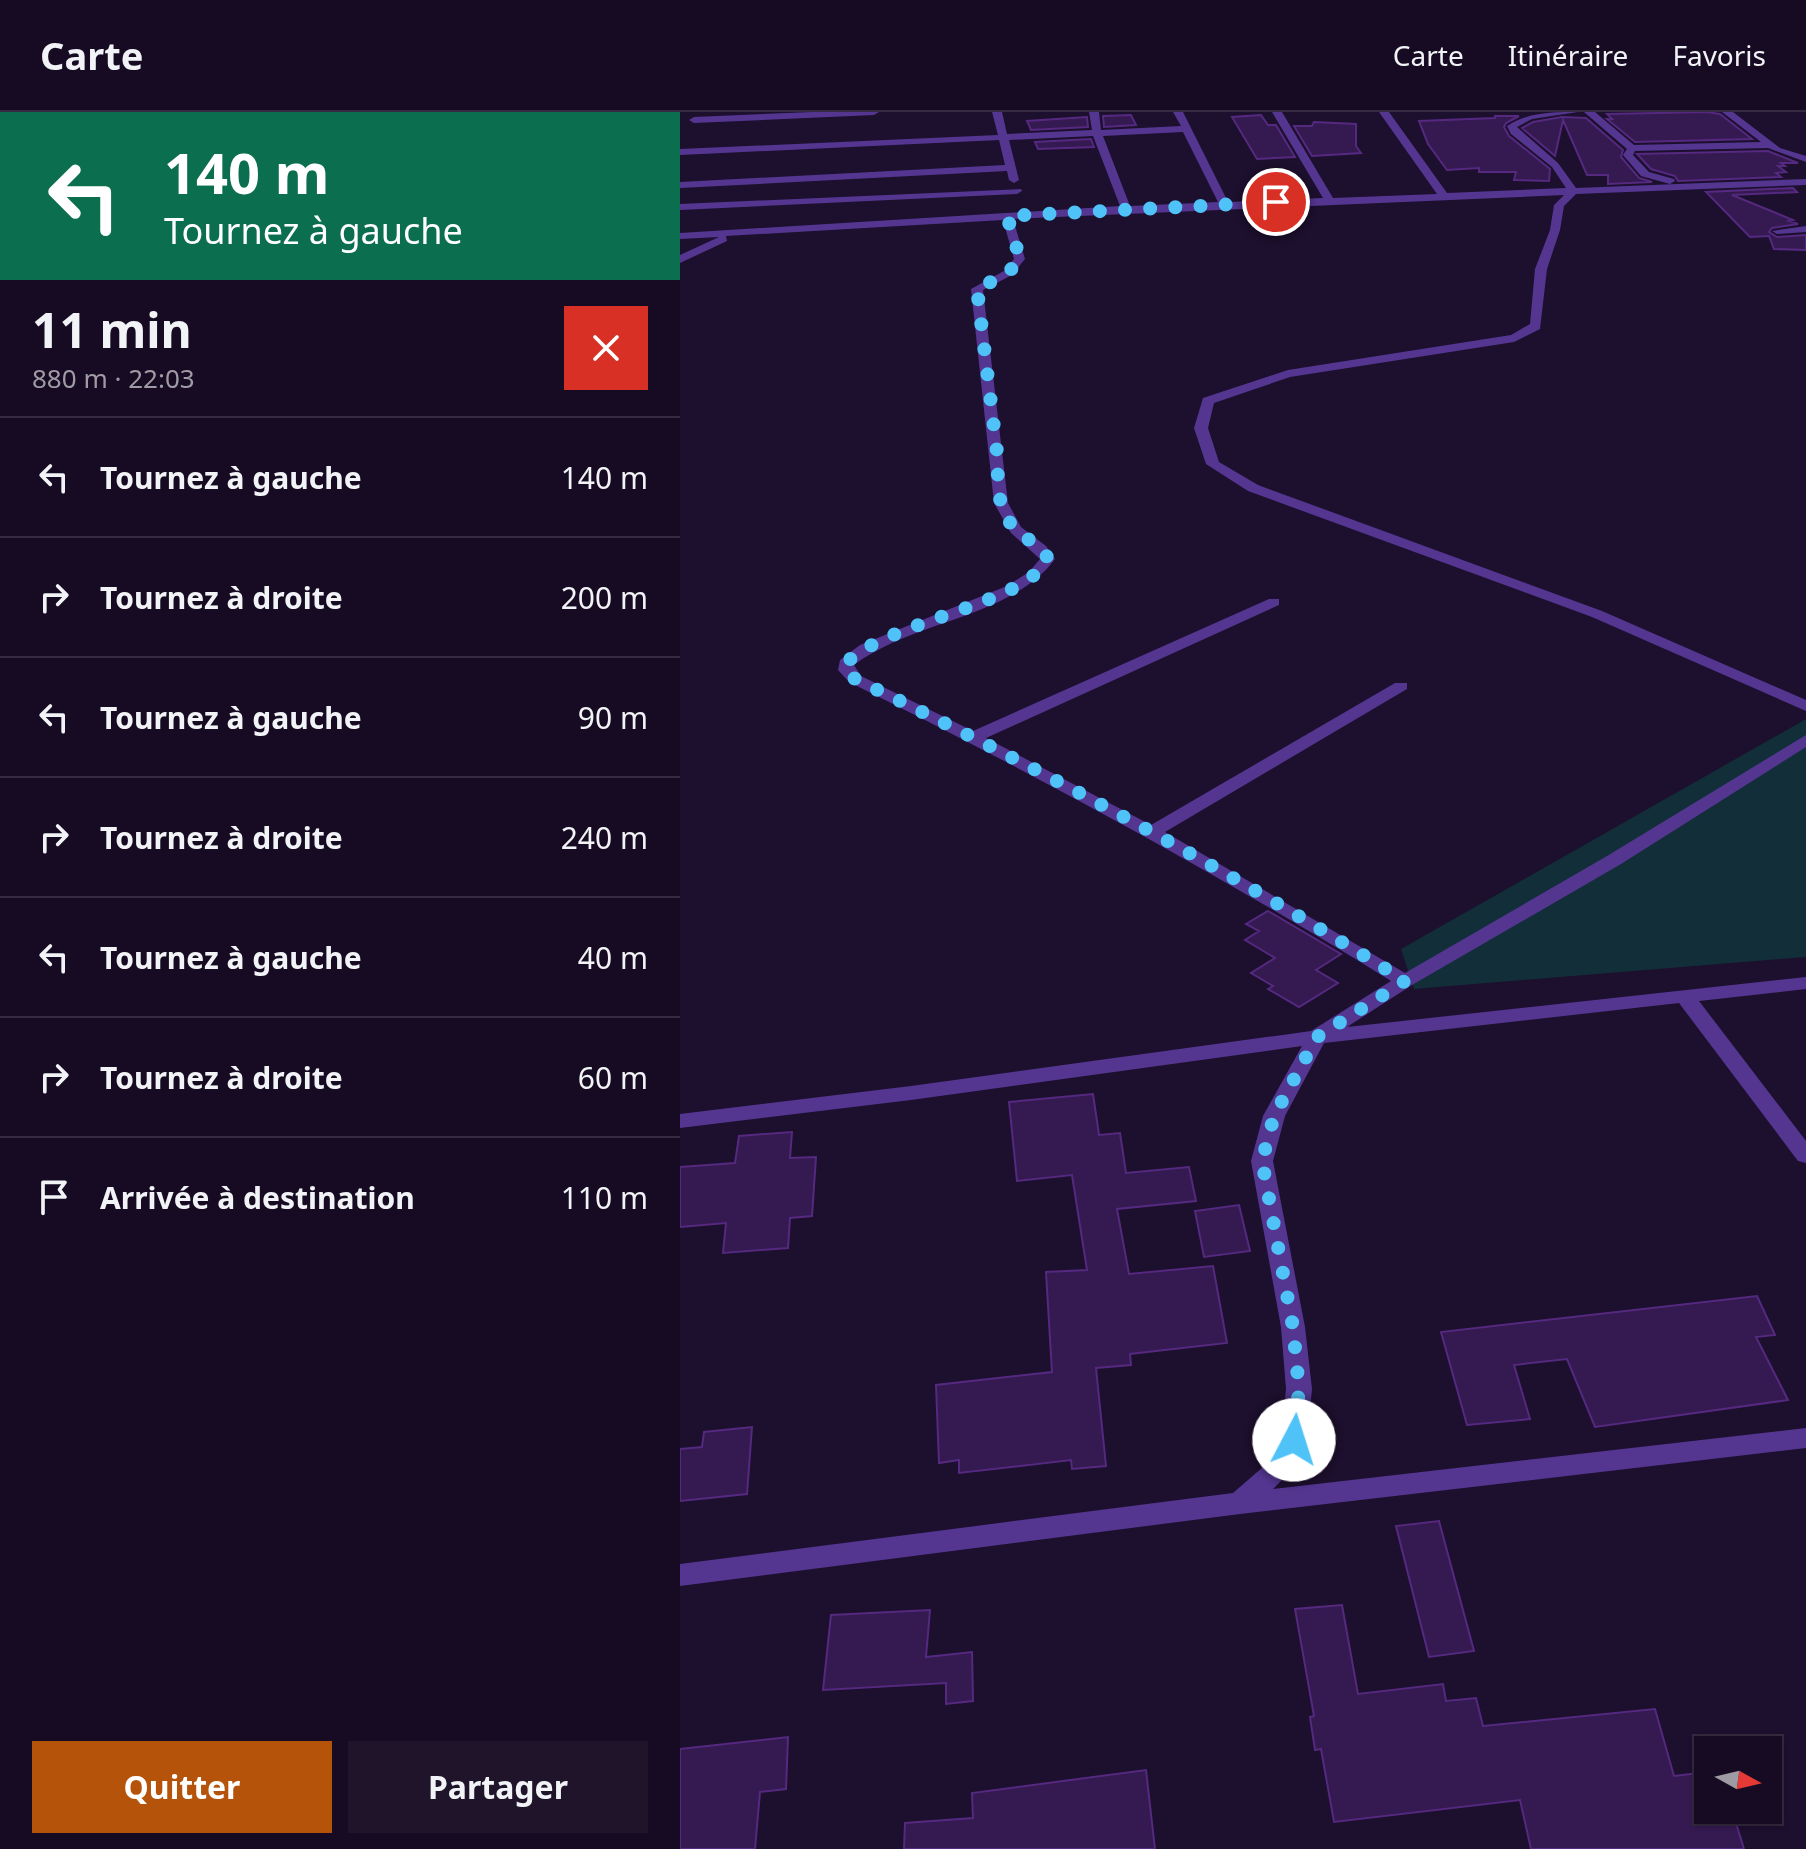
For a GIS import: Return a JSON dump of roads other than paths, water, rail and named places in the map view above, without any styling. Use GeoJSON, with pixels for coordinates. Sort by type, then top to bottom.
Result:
{"type":"FeatureCollection","features":[{"type":"Feature","properties":{"kind":"street"},"geometry":{"type":"LineString","coordinates":[[687,138],[874,112]]}},
{"type":"Feature","properties":{"kind":"street"},"geometry":{"type":"LineString","coordinates":[[997,112],[1001,139],[1017,191],[1015,216],[1020,259],[1008,273],[977,289],[998,460],[997,485],[1001,507],[1009,525],[1045,552],[1048,559],[1044,567],[1021,583],[963,609],[876,641],[846,663],[846,670],[855,679],[974,737],[1279,902],[1405,981]]}},
{"type":"Feature","properties":{"kind":"street"},"geometry":{"type":"LineString","coordinates":[[1094,112],[1097,133],[1126,209]]}},
{"type":"Feature","properties":{"kind":"street"},"geometry":{"type":"LineString","coordinates":[[1178,112],[1224,204]]}},
{"type":"Feature","properties":{"kind":"street"},"geometry":{"type":"LineString","coordinates":[[1277,112],[1329,200]]}},
{"type":"Feature","properties":{"kind":"street"},"geometry":{"type":"LineString","coordinates":[[1384,112],[1443,195]]}},
{"type":"Feature","properties":{"kind":"street"},"geometry":{"type":"LineString","coordinates":[[1573,112],[1530,116],[1512,126],[1514,132],[1562,172],[1573,191]]}},
{"type":"Feature","properties":{"kind":"street"},"geometry":{"type":"LineString","coordinates":[[1589,112],[1632,148],[1768,145]]}},
{"type":"Feature","properties":{"kind":"street"},"geometry":{"type":"LineString","coordinates":[[1727,112],[1768,145],[1806,159]]}},
{"type":"Feature","properties":{"kind":"street"},"geometry":{"type":"LineString","coordinates":[[687,138],[1001,139],[1185,129]]}},
{"type":"Feature","properties":{"kind":"street"},"geometry":{"type":"LineString","coordinates":[[1632,148],[1628,155],[1645,174],[1692,186]]}},
{"type":"Feature","properties":{"kind":"street"},"geometry":{"type":"LineString","coordinates":[[680,185],[1011,168]]}},
{"type":"Feature","properties":{"kind":"street"},"geometry":{"type":"LineString","coordinates":[[680,236],[1224,204],[1806,182]]}},
{"type":"Feature","properties":{"kind":"street"},"geometry":{"type":"LineString","coordinates":[[680,207],[1017,191]]}},
{"type":"Feature","properties":{"kind":"street"},"geometry":{"type":"LineString","coordinates":[[1573,191],[1559,205],[1555,230],[1541,269],[1541,301],[1536,326],[1514,338],[1288,374],[1208,401],[1201,428],[1213,464],[1253,488],[1597,614],[1806,706]]}},
{"type":"Feature","properties":{"kind":"street"},"geometry":{"type":"LineString","coordinates":[[1777,231],[1806,229]]}},
{"type":"Feature","properties":{"kind":"street"},"geometry":{"type":"LineString","coordinates":[[680,260],[714,241],[750,233]]}},
{"type":"Feature","properties":{"kind":"street"},"geometry":{"type":"LineString","coordinates":[[974,737],[1274,602]]}},
{"type":"Feature","properties":{"kind":"street"},"geometry":{"type":"LineString","coordinates":[[1150,833],[1401,686]]}},
{"type":"Feature","properties":{"kind":"street"},"geometry":{"type":"LineString","coordinates":[[1240,1503],[1272,1474],[1294,1440],[1299,1389],[1293,1327],[1262,1161],[1274,1116],[1317,1037],[1405,981],[1614,860],[1806,740]]}},
{"type":"Feature","properties":{"kind":"street"},"geometry":{"type":"LineString","coordinates":[[680,1121],[911,1093],[1317,1037],[1806,983]]}},
{"type":"Feature","properties":{"kind":"street"},"geometry":{"type":"LineString","coordinates":[[1686,998],[1806,1156]]}},
{"type":"Feature","properties":{"kind":"street"},"geometry":{"type":"LineString","coordinates":[[680,1575],[1240,1503],[1806,1438]]}}]}
